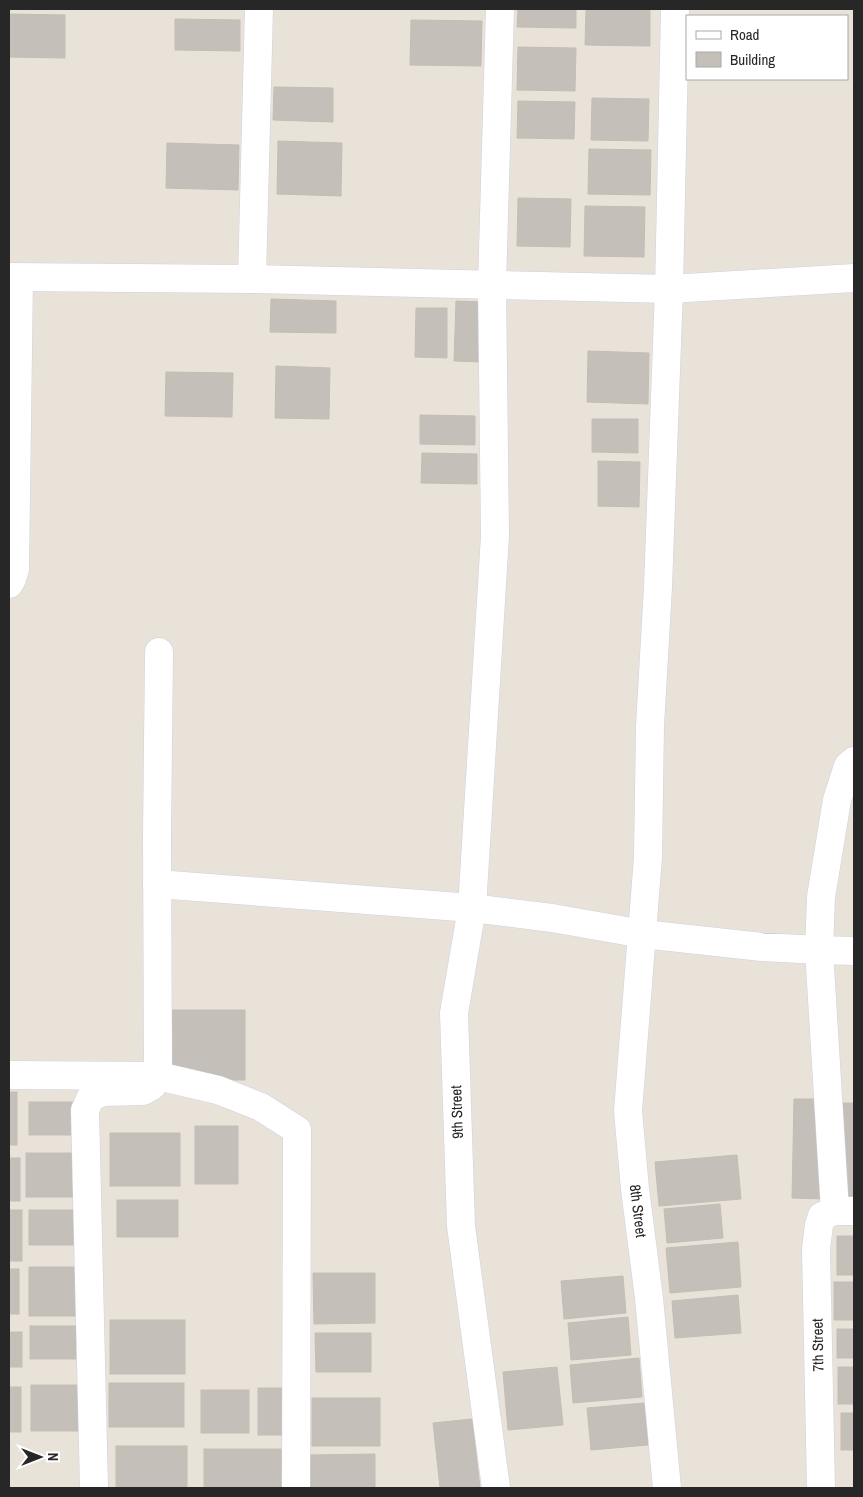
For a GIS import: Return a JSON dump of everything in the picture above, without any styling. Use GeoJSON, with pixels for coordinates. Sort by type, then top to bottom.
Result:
{"type":"FeatureCollection","features":[{"type":"Feature","properties":{"kind":"street"},"geometry":{"type":"LineString","coordinates":[[252,279],[259,9]]}},
{"type":"Feature","properties":{"kind":"street","name":"9th Street"},"geometry":{"type":"LineString","coordinates":[[496,1488],[462,1226],[454,1013],[472,908],[494,536],[492,285],[500,9]]}},
{"type":"Feature","properties":{"kind":"street","name":"8th Street"},"geometry":{"type":"LineString","coordinates":[[666,1488],[649,1298],[635,1190],[628,1111],[648,857],[650,726],[658,587],[669,289],[675,9]]}},
{"type":"Feature","properties":{"kind":"street"},"geometry":{"type":"LineString","coordinates":[[9,584],[14,569],[14,277],[252,279],[669,289],[854,278]]}},
{"type":"Feature","properties":{"kind":"street"},"geometry":{"type":"LineString","coordinates":[[94,1488],[85,1110],[91,1097],[103,1092],[143,1091],[152,1086],[158,1076],[159,652]]}},
{"type":"Feature","properties":{"kind":"street"},"geometry":{"type":"LineString","coordinates":[[845,1211],[819,950],[822,896],[837,800],[848,766],[854,761]]}},
{"type":"Feature","properties":{"kind":"street"},"geometry":{"type":"LineString","coordinates":[[157,884],[472,908],[552,918],[643,934],[762,947],[854,951]]}},
{"type":"Feature","properties":{"kind":"street"},"geometry":{"type":"LineString","coordinates":[[9,1074],[158,1076],[226,1094],[261,1107],[296,1130],[296,1488]]}},
{"type":"Feature","properties":{"kind":"street","name":"7th Street"},"geometry":{"type":"LineString","coordinates":[[821,1488],[816,1249],[818,1225],[822,1216],[845,1211]]}},
{"type":"Feature","properties":{"kind":"building"},"geometry":{"type":"Polygon","coordinates":[[[518,9],[576,9],[576,28],[517,27],[518,9]]]}},
{"type":"Feature","properties":{"kind":"building"},"geometry":{"type":"Polygon","coordinates":[[[586,9],[650,9],[650,46],[585,45],[586,9]]]}},
{"type":"Feature","properties":{"kind":"building"},"geometry":{"type":"Polygon","coordinates":[[[9,14],[65,15],[65,58],[9,57],[9,14]]]}},
{"type":"Feature","properties":{"kind":"building"},"geometry":{"type":"Polygon","coordinates":[[[175,19],[240,20],[240,51],[175,50],[175,19]]]}},
{"type":"Feature","properties":{"kind":"building"},"geometry":{"type":"Polygon","coordinates":[[[411,20],[482,21],[481,66],[410,65],[411,20]]]}},
{"type":"Feature","properties":{"kind":"building"},"geometry":{"type":"Polygon","coordinates":[[[518,47],[576,48],[575,91],[517,90],[518,47]]]}},
{"type":"Feature","properties":{"kind":"building"},"geometry":{"type":"Polygon","coordinates":[[[274,87],[333,88],[333,122],[273,120],[274,87]]]}},
{"type":"Feature","properties":{"kind":"building"},"geometry":{"type":"Polygon","coordinates":[[[592,98],[649,99],[648,141],[591,140],[592,98]]]}},
{"type":"Feature","properties":{"kind":"building"},"geometry":{"type":"Polygon","coordinates":[[[518,101],[575,102],[574,139],[517,138],[518,101]]]}},
{"type":"Feature","properties":{"kind":"building"},"geometry":{"type":"Polygon","coordinates":[[[278,141],[342,143],[341,196],[277,194],[278,141]]]}},
{"type":"Feature","properties":{"kind":"building"},"geometry":{"type":"Polygon","coordinates":[[[167,143],[239,145],[238,190],[166,188],[167,143]]]}},
{"type":"Feature","properties":{"kind":"building"},"geometry":{"type":"Polygon","coordinates":[[[589,149],[651,150],[650,195],[588,194],[589,149]]]}},
{"type":"Feature","properties":{"kind":"building"},"geometry":{"type":"Polygon","coordinates":[[[518,198],[571,199],[570,247],[517,246],[518,198]]]}},
{"type":"Feature","properties":{"kind":"building"},"geometry":{"type":"Polygon","coordinates":[[[585,206],[645,207],[644,257],[584,256],[585,206]]]}},
{"type":"Feature","properties":{"kind":"building"},"geometry":{"type":"Polygon","coordinates":[[[271,299],[336,301],[336,333],[270,332],[271,299]]]}},
{"type":"Feature","properties":{"kind":"building"},"geometry":{"type":"Polygon","coordinates":[[[456,301],[483,302],[481,362],[454,361],[456,301]]]}},
{"type":"Feature","properties":{"kind":"building"},"geometry":{"type":"Polygon","coordinates":[[[416,308],[447,308],[447,358],[415,357],[416,308]]]}},
{"type":"Feature","properties":{"kind":"building"},"geometry":{"type":"Polygon","coordinates":[[[588,351],[649,353],[648,404],[587,402],[588,351]]]}},
{"type":"Feature","properties":{"kind":"building"},"geometry":{"type":"Polygon","coordinates":[[[276,366],[330,368],[329,419],[275,418],[276,366]]]}},
{"type":"Feature","properties":{"kind":"building"},"geometry":{"type":"Polygon","coordinates":[[[166,372],[233,373],[232,417],[165,416],[166,372]]]}},
{"type":"Feature","properties":{"kind":"building"},"geometry":{"type":"Polygon","coordinates":[[[420,415],[475,416],[475,445],[420,444],[420,415]]]}},
{"type":"Feature","properties":{"kind":"building"},"geometry":{"type":"Polygon","coordinates":[[[592,419],[638,419],[638,453],[592,452],[592,419]]]}},
{"type":"Feature","properties":{"kind":"building"},"geometry":{"type":"Polygon","coordinates":[[[422,453],[477,454],[477,484],[421,483],[422,453]]]}},
{"type":"Feature","properties":{"kind":"building"},"geometry":{"type":"Polygon","coordinates":[[[598,461],[640,462],[639,507],[598,506],[598,461]]]}},
{"type":"Feature","properties":{"kind":"building"},"geometry":{"type":"Polygon","coordinates":[[[169,1010],[245,1010],[245,1080],[169,1080],[169,1010]]]}},
{"type":"Feature","properties":{"kind":"building"},"geometry":{"type":"Polygon","coordinates":[[[9,1092],[17,1092],[17,1145],[9,1145],[9,1092]]]}},
{"type":"Feature","properties":{"kind":"building"},"geometry":{"type":"Polygon","coordinates":[[[794,1099],[826,1099],[825,1199],[792,1198],[794,1099]]]}},
{"type":"Feature","properties":{"kind":"building"},"geometry":{"type":"Polygon","coordinates":[[[29,1102],[74,1102],[74,1135],[29,1135],[29,1102]]]}},
{"type":"Feature","properties":{"kind":"building"},"geometry":{"type":"Polygon","coordinates":[[[838,1103],[854,1103],[854,1200],[836,1200],[838,1103]]]}},
{"type":"Feature","properties":{"kind":"building"},"geometry":{"type":"Polygon","coordinates":[[[195,1126],[238,1126],[238,1184],[195,1184],[195,1126]]]}},
{"type":"Feature","properties":{"kind":"building"},"geometry":{"type":"Polygon","coordinates":[[[110,1133],[180,1133],[180,1186],[110,1186],[110,1133]]]}},
{"type":"Feature","properties":{"kind":"building"},"geometry":{"type":"Polygon","coordinates":[[[26,1153],[80,1153],[80,1197],[26,1197],[26,1153]]]}},
{"type":"Feature","properties":{"kind":"building"},"geometry":{"type":"Polygon","coordinates":[[[737,1155],[741,1199],[659,1206],[655,1162],[737,1155]]]}},
{"type":"Feature","properties":{"kind":"building"},"geometry":{"type":"Polygon","coordinates":[[[9,1158],[20,1158],[20,1201],[9,1201],[9,1158]]]}},
{"type":"Feature","properties":{"kind":"building"},"geometry":{"type":"Polygon","coordinates":[[[117,1200],[178,1200],[178,1237],[117,1237],[117,1200]]]}},
{"type":"Feature","properties":{"kind":"building"},"geometry":{"type":"Polygon","coordinates":[[[720,1204],[723,1238],[667,1243],[664,1209],[720,1204]]]}},
{"type":"Feature","properties":{"kind":"building"},"geometry":{"type":"Polygon","coordinates":[[[9,1210],[22,1210],[22,1261],[9,1261],[9,1210]]]}},
{"type":"Feature","properties":{"kind":"building"},"geometry":{"type":"Polygon","coordinates":[[[29,1210],[77,1210],[77,1245],[29,1245],[29,1210]]]}},
{"type":"Feature","properties":{"kind":"building"},"geometry":{"type":"Polygon","coordinates":[[[837,1236],[854,1236],[854,1275],[837,1275],[837,1236]]]}},
{"type":"Feature","properties":{"kind":"building"},"geometry":{"type":"Polygon","coordinates":[[[738,1242],[741,1287],[670,1293],[666,1248],[738,1242]]]}},
{"type":"Feature","properties":{"kind":"building"},"geometry":{"type":"Polygon","coordinates":[[[29,1267],[77,1267],[77,1316],[29,1316],[29,1267]]]}},
{"type":"Feature","properties":{"kind":"building"},"geometry":{"type":"Polygon","coordinates":[[[9,1269],[19,1269],[19,1314],[9,1314],[9,1269]]]}},
{"type":"Feature","properties":{"kind":"building"},"geometry":{"type":"Polygon","coordinates":[[[313,1273],[375,1273],[375,1323],[314,1324],[313,1273]]]}},
{"type":"Feature","properties":{"kind":"building"},"geometry":{"type":"Polygon","coordinates":[[[623,1276],[626,1313],[564,1319],[561,1281],[623,1276]]]}},
{"type":"Feature","properties":{"kind":"building"},"geometry":{"type":"Polygon","coordinates":[[[834,1282],[854,1282],[854,1320],[834,1320],[834,1282]]]}},
{"type":"Feature","properties":{"kind":"building"},"geometry":{"type":"Polygon","coordinates":[[[738,1295],[741,1333],[675,1338],[672,1301],[738,1295]]]}},
{"type":"Feature","properties":{"kind":"building"},"geometry":{"type":"Polygon","coordinates":[[[628,1317],[631,1355],[571,1360],[568,1323],[628,1317]]]}},
{"type":"Feature","properties":{"kind":"building"},"geometry":{"type":"Polygon","coordinates":[[[110,1320],[185,1320],[185,1374],[110,1374],[110,1320]]]}},
{"type":"Feature","properties":{"kind":"building"},"geometry":{"type":"Polygon","coordinates":[[[30,1326],[76,1326],[76,1359],[30,1359],[30,1326]]]}},
{"type":"Feature","properties":{"kind":"building"},"geometry":{"type":"Polygon","coordinates":[[[837,1329],[854,1329],[854,1358],[837,1358],[837,1329]]]}},
{"type":"Feature","properties":{"kind":"building"},"geometry":{"type":"Polygon","coordinates":[[[9,1332],[22,1332],[22,1367],[9,1367],[9,1332]]]}},
{"type":"Feature","properties":{"kind":"building"},"geometry":{"type":"Polygon","coordinates":[[[315,1333],[371,1333],[371,1372],[316,1372],[315,1333]]]}},
{"type":"Feature","properties":{"kind":"building"},"geometry":{"type":"Polygon","coordinates":[[[639,1358],[642,1397],[573,1403],[570,1365],[639,1358]]]}},
{"type":"Feature","properties":{"kind":"building"},"geometry":{"type":"Polygon","coordinates":[[[557,1367],[563,1425],[508,1430],[503,1372],[557,1367]]]}},
{"type":"Feature","properties":{"kind":"building"},"geometry":{"type":"Polygon","coordinates":[[[838,1367],[854,1367],[854,1404],[838,1404],[838,1367]]]}},
{"type":"Feature","properties":{"kind":"building"},"geometry":{"type":"Polygon","coordinates":[[[109,1383],[184,1383],[184,1427],[109,1427],[109,1383]]]}},
{"type":"Feature","properties":{"kind":"building"},"geometry":{"type":"Polygon","coordinates":[[[31,1385],[82,1385],[82,1431],[31,1431],[31,1385]]]}},
{"type":"Feature","properties":{"kind":"building"},"geometry":{"type":"Polygon","coordinates":[[[9,1387],[21,1387],[21,1432],[9,1432],[9,1387]]]}},
{"type":"Feature","properties":{"kind":"building"},"geometry":{"type":"Polygon","coordinates":[[[258,1388],[284,1388],[284,1435],[258,1435],[258,1388]]]}},
{"type":"Feature","properties":{"kind":"building"},"geometry":{"type":"Polygon","coordinates":[[[201,1390],[249,1390],[249,1433],[201,1433],[201,1390]]]}},
{"type":"Feature","properties":{"kind":"building"},"geometry":{"type":"Polygon","coordinates":[[[312,1398],[380,1398],[380,1446],[312,1446],[312,1398]]]}},
{"type":"Feature","properties":{"kind":"building"},"geometry":{"type":"Polygon","coordinates":[[[644,1403],[648,1445],[591,1450],[587,1408],[644,1403]]]}},
{"type":"Feature","properties":{"kind":"building"},"geometry":{"type":"Polygon","coordinates":[[[841,1413],[854,1413],[854,1450],[841,1450],[841,1413]]]}},
{"type":"Feature","properties":{"kind":"building"},"geometry":{"type":"Polygon","coordinates":[[[472,1419],[480,1488],[440,1488],[433,1423],[472,1419]]]}},
{"type":"Feature","properties":{"kind":"building"},"geometry":{"type":"Polygon","coordinates":[[[116,1446],[187,1446],[187,1488],[116,1488],[116,1446]]]}},
{"type":"Feature","properties":{"kind":"building"},"geometry":{"type":"Polygon","coordinates":[[[204,1449],[283,1449],[283,1488],[204,1488],[204,1449]]]}},
{"type":"Feature","properties":{"kind":"building"},"geometry":{"type":"Polygon","coordinates":[[[375,1454],[375,1488],[310,1488],[310,1455],[375,1454]]]}}]}
